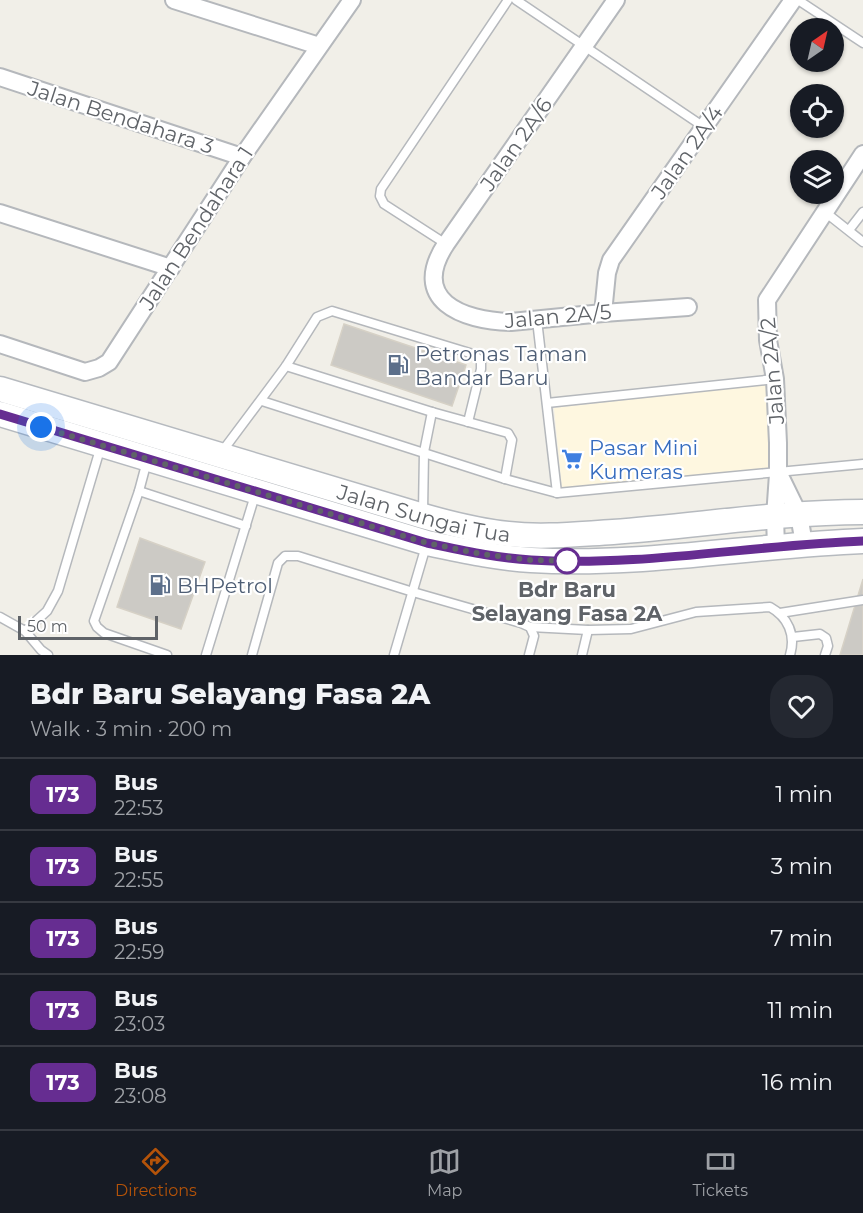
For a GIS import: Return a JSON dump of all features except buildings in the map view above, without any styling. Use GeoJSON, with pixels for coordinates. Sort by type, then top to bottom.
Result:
{"type":"FeatureCollection","features":[{"type":"Feature","properties":{"kind":"main road","name":"Jalan Sungai Tua"},"geometry":{"type":"LineString","coordinates":[[0,389],[423,516],[462,527],[509,534],[554,536],[799,514],[863,512]]}},
{"type":"Feature","properties":{"kind":"main road","name":"Jalan Sungai Tua"},"geometry":{"type":"LineString","coordinates":[[0,414],[427,543],[481,554],[530,560],[585,561],[863,541]]}},
{"type":"Feature","properties":{"kind":"street"},"geometry":{"type":"LineString","coordinates":[[174,0],[319,46]]}},
{"type":"Feature","properties":{"kind":"street","name":"Jalan Bendahara 1"},"geometry":{"type":"LineString","coordinates":[[0,344],[85,372],[109,362],[242,157],[352,0]]}},
{"type":"Feature","properties":{"kind":"street","name":"Jalan 2A/6"},"geometry":{"type":"LineString","coordinates":[[437,294],[433,284],[439,254],[616,0]]}},
{"type":"Feature","properties":{"kind":"street","name":"Jalan 2A/4"},"geometry":{"type":"LineString","coordinates":[[603,313],[607,273],[611,261],[793,0]]}},
{"type":"Feature","properties":{"kind":"street","name":"Jalan Bendahara 3"},"geometry":{"type":"LineString","coordinates":[[0,77],[242,157]]}},
{"type":"Feature","properties":{"kind":"street","name":"Jalan 2A/2"},"geometry":{"type":"LineString","coordinates":[[776,547],[775,517],[778,474],[775,379],[768,340],[767,300],[863,154]]}},
{"type":"Feature","properties":{"kind":"street"},"geometry":{"type":"LineString","coordinates":[[0,213],[171,268]]}},
{"type":"Feature","properties":{"kind":"street","name":"Jalan 2A/5"},"geometry":{"type":"LineString","coordinates":[[437,294],[451,307],[480,319],[511,322],[688,307]]}},
{"type":"Feature","properties":{"kind":"street","name":"Jalan 2A/2"},"geometry":{"type":"LineString","coordinates":[[778,474],[799,514],[804,544]]}},
{"type":"Feature","properties":{"kind":"lane"},"geometry":{"type":"LineString","coordinates":[[446,244],[384,204],[380,196],[381,189],[508,0]]}},
{"type":"Feature","properties":{"kind":"lane"},"geometry":{"type":"LineString","coordinates":[[516,0],[704,127]]}},
{"type":"Feature","properties":{"kind":"lane"},"geometry":{"type":"LineString","coordinates":[[798,0],[863,43]]}},
{"type":"Feature","properties":{"kind":"lane"},"geometry":{"type":"LineString","coordinates":[[825,212],[863,242]]}},
{"type":"Feature","properties":{"kind":"lane"},"geometry":{"type":"LineString","coordinates":[[849,230],[863,212]]}},
{"type":"Feature","properties":{"kind":"lane"},"geometry":{"type":"LineString","coordinates":[[219,455],[262,401],[317,317],[332,311],[473,354],[481,361],[481,369],[468,422]]}},
{"type":"Feature","properties":{"kind":"lane"},"geometry":{"type":"LineString","coordinates":[[537,320],[557,493]]}},
{"type":"Feature","properties":{"kind":"lane"},"geometry":{"type":"LineString","coordinates":[[286,366],[432,412],[508,433],[512,440],[505,479]]}},
{"type":"Feature","properties":{"kind":"lane"},"geometry":{"type":"LineString","coordinates":[[547,403],[775,379]]}},
{"type":"Feature","properties":{"kind":"lane"},"geometry":{"type":"LineString","coordinates":[[262,401],[505,479],[557,493],[778,474],[863,464]]}},
{"type":"Feature","properties":{"kind":"lane"},"geometry":{"type":"LineString","coordinates":[[423,516],[423,452],[432,412]]}},
{"type":"Feature","properties":{"kind":"lane"},"geometry":{"type":"LineString","coordinates":[[25,631],[47,611],[58,591],[102,445]]}},
{"type":"Feature","properties":{"kind":"lane"},"geometry":{"type":"LineString","coordinates":[[148,459],[94,621],[104,633],[167,655]]}},
{"type":"Feature","properties":{"kind":"lane"},"geometry":{"type":"LineString","coordinates":[[139,491],[246,526]]}},
{"type":"Feature","properties":{"kind":"lane"},"geometry":{"type":"LineString","coordinates":[[206,655],[256,492]]}},
{"type":"Feature","properties":{"kind":"lane"},"geometry":{"type":"LineString","coordinates":[[394,655],[427,543]]}},
{"type":"Feature","properties":{"kind":"lane"},"geometry":{"type":"LineString","coordinates":[[252,655],[279,563],[285,556],[298,556],[530,627],[588,630],[631,629],[696,612],[770,607],[780,613],[793,637],[790,655]]}},
{"type":"Feature","properties":{"kind":"lane"},"geometry":{"type":"LineString","coordinates":[[780,613],[863,600]]}},
{"type":"Feature","properties":{"kind":"lane"},"geometry":{"type":"LineString","coordinates":[[0,617],[25,631],[48,655]]}},
{"type":"Feature","properties":{"kind":"lane"},"geometry":{"type":"LineString","coordinates":[[529,655],[534,636],[530,627]]}},
{"type":"Feature","properties":{"kind":"lane"},"geometry":{"type":"LineString","coordinates":[[582,655],[588,630]]}},
{"type":"Feature","properties":{"kind":"lane"},"geometry":{"type":"LineString","coordinates":[[793,637],[820,634],[826,638],[828,646],[825,655]]}},
{"type":"Feature","properties":{"kind":"shaded area"},"geometry":{"type":"Polygon","coordinates":[[[768,384],[772,469],[562,489],[554,408],[768,384]]]}},
{"type":"Feature","properties":{"kind":"bus line","name":"173"},"geometry":{"type":"LineString","coordinates":[[0,414],[427,543],[481,554],[530,560],[585,561],[863,541]]}},
{"type":"Feature","properties":{"kind":"place","name":"Petronas Taman Bandar Baru"},"geometry":{"type":"Point","coordinates":[398,365]}},
{"type":"Feature","properties":{"kind":"place","name":"Pasar Mini Kumeras"},"geometry":{"type":"Point","coordinates":[572,459]}},
{"type":"Feature","properties":{"kind":"place","name":"Bdr Baru Selayang Fasa 2A"},"geometry":{"type":"Point","coordinates":[567,561]}},
{"type":"Feature","properties":{"kind":"place","name":"BHPetrol"},"geometry":{"type":"Point","coordinates":[160,585]}},
{"type":"Feature","properties":{"kind":"route"},"geometry":{"type":"LineString","coordinates":[[41,427],[427,543],[481,554],[530,560],[567,561]]}}]}
